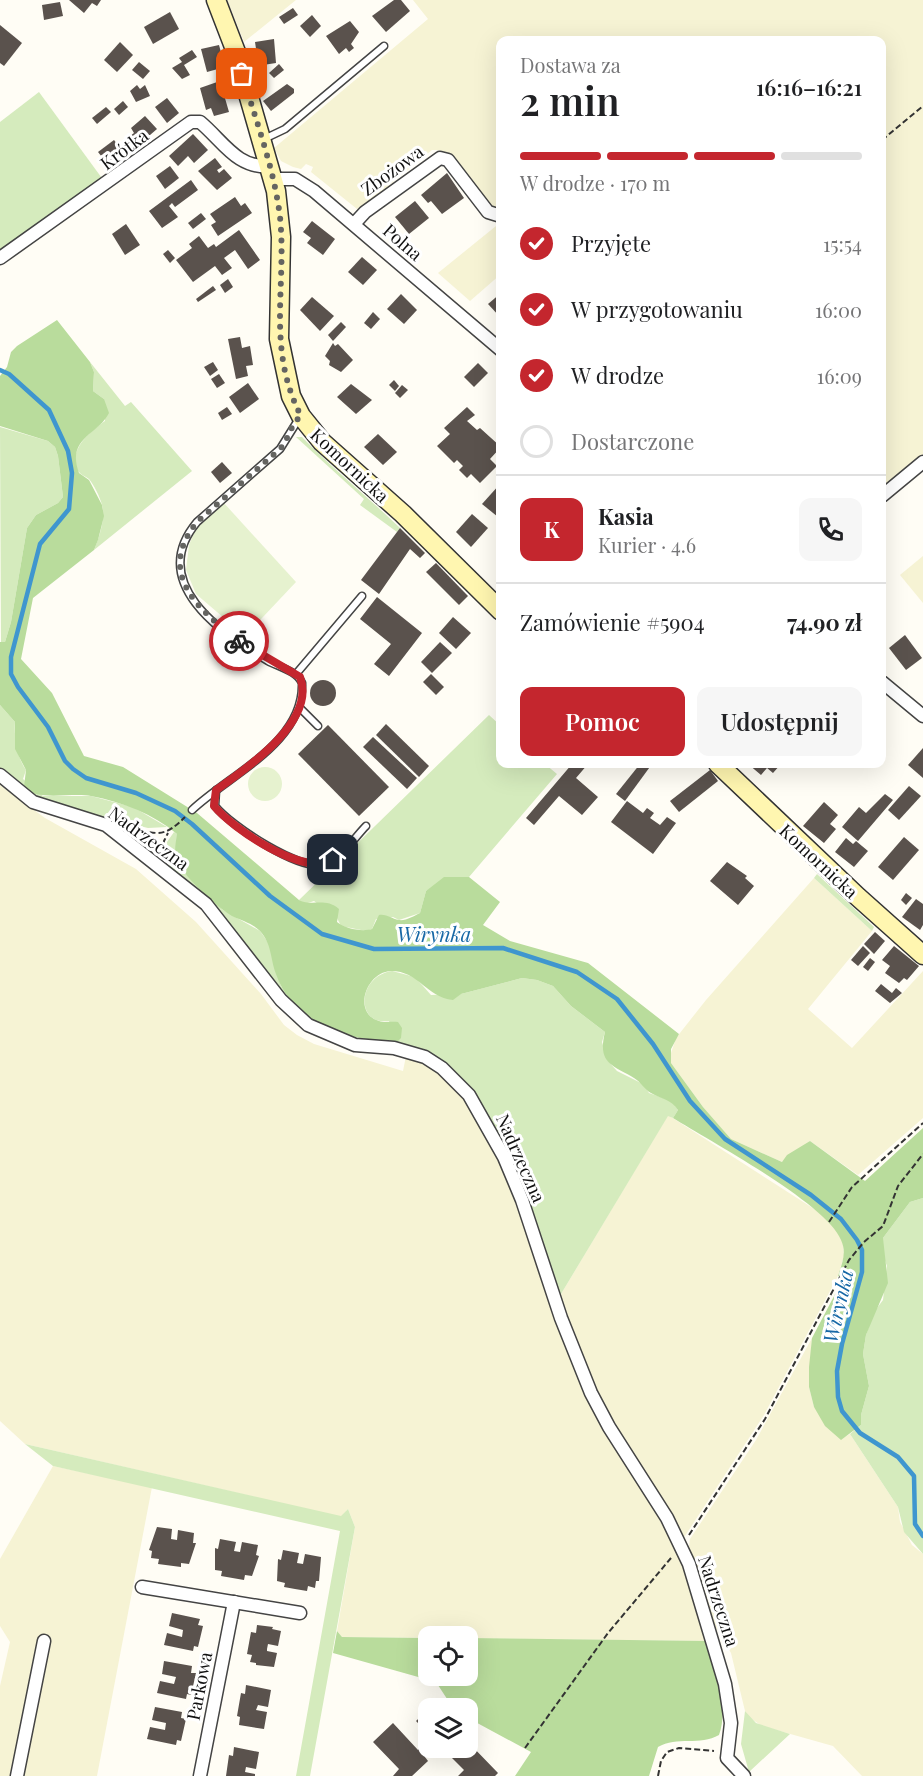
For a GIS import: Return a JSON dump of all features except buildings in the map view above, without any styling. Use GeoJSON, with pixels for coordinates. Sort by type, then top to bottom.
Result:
{"type":"FeatureCollection","features":[{"type":"Feature","properties":{"kind":"street","name":"Komornicka"},"geometry":{"type":"LineString","coordinates":[[216,0],[228,30],[272,172],[281,237],[280,350],[287,385],[301,416],[336,456],[412,523],[496,606]]}},
{"type":"Feature","properties":{"kind":"street","name":"Krótka"},"geometry":{"type":"LineString","coordinates":[[0,258],[191,122],[200,122],[242,162],[272,172]]}},
{"type":"Feature","properties":{"kind":"street","name":"Zbożowa"},"geometry":{"type":"LineString","coordinates":[[354,224],[365,212],[440,158],[448,160],[488,212],[496,214]]}},
{"type":"Feature","properties":{"kind":"street","name":"Polna"},"geometry":{"type":"LineString","coordinates":[[272,172],[303,183],[496,346]]}},
{"type":"Feature","properties":{"kind":"street"},"geometry":{"type":"LineString","coordinates":[[886,492],[923,462]]}},
{"type":"Feature","properties":{"kind":"street"},"geometry":{"type":"LineString","coordinates":[[886,685],[923,716]]}},
{"type":"Feature","properties":{"kind":"street","name":"Komornicka"},"geometry":{"type":"LineString","coordinates":[[722,768],[869,908],[923,955]]}},
{"type":"Feature","properties":{"kind":"street","name":"Nadrzeczna"},"geometry":{"type":"LineString","coordinates":[[0,775],[33,802],[106,825],[206,904],[281,1000],[308,1025],[355,1045],[408,1051],[425,1058],[457,1081],[482,1114],[504,1157],[522,1200],[564,1328],[591,1393],[609,1427],[667,1518],[703,1604],[725,1684],[731,1723],[727,1758]]}},
{"type":"Feature","properties":{"kind":"street"},"geometry":{"type":"LineString","coordinates":[[142,1587],[300,1613]]}},
{"type":"Feature","properties":{"kind":"street","name":"Parkowa"},"geometry":{"type":"LineString","coordinates":[[200,1776],[234,1602]]}},
{"type":"Feature","properties":{"kind":"street"},"geometry":{"type":"LineString","coordinates":[[17,1776],[44,1641]]}},
{"type":"Feature","properties":{"kind":"street"},"geometry":{"type":"LineString","coordinates":[[727,1758],[744,1776]]}},
{"type":"Feature","properties":{"kind":"lane"},"geometry":{"type":"LineString","coordinates":[[262,139],[282,132],[384,46]]}},
{"type":"Feature","properties":{"kind":"lane"},"geometry":{"type":"LineString","coordinates":[[192,810],[268,749],[294,720],[299,707],[302,683],[296,674],[248,648],[202,612],[184,585],[180,563],[185,540],[197,522],[280,449],[287,440],[294,423],[301,416]]}},
{"type":"Feature","properties":{"kind":"lane"},"geometry":{"type":"LineString","coordinates":[[296,674],[362,596]]}},
{"type":"Feature","properties":{"kind":"lane"},"geometry":{"type":"LineString","coordinates":[[299,707],[318,726]]}},
{"type":"Feature","properties":{"kind":"lane"},"geometry":{"type":"LineString","coordinates":[[216,790],[214,806],[238,828],[266,845],[311,864],[326,865],[366,826]]}},
{"type":"Feature","properties":{"kind":"path"},"geometry":{"type":"LineString","coordinates":[[886,137],[923,106]]}},
{"type":"Feature","properties":{"kind":"path"},"geometry":{"type":"LineString","coordinates":[[128,827],[159,834],[168,833],[177,826]]}},
{"type":"Feature","properties":{"kind":"path"},"geometry":{"type":"LineString","coordinates":[[829,1222],[838,1206],[863,1177],[923,1123]]}},
{"type":"Feature","properties":{"kind":"path"},"geometry":{"type":"LineString","coordinates":[[525,1748],[608,1633],[681,1547],[765,1419],[855,1251],[883,1226],[898,1186],[923,1154]]}},
{"type":"Feature","properties":{"kind":"path"},"geometry":{"type":"LineString","coordinates":[[658,1776],[663,1756],[673,1749],[705,1748],[727,1758]]}},
{"type":"Feature","properties":{"kind":"shaded area"},"geometry":{"type":"Polygon","coordinates":[[[227,0],[296,0],[244,42],[227,0]]]}},
{"type":"Feature","properties":{"kind":"shaded area"},"geometry":{"type":"Polygon","coordinates":[[[413,0],[923,0],[923,454],[886,485],[886,36],[496,36],[496,208],[487,203],[452,154],[437,150],[432,150],[363,207],[357,209],[311,172],[313,167],[306,164],[301,169],[281,161],[274,148],[428,19],[413,0]]]}},
{"type":"Feature","properties":{"kind":"shaded area"},"geometry":{"type":"Polygon","coordinates":[[[496,226],[496,278],[470,301],[438,273],[496,226]]]}},
{"type":"Feature","properties":{"kind":"shaded area"},"geometry":{"type":"Polygon","coordinates":[[[923,556],[923,603],[900,575],[923,556]]]}},
{"type":"Feature","properties":{"kind":"shaded area"},"geometry":{"type":"Polygon","coordinates":[[[0,785],[45,818],[136,869],[196,922],[261,994],[284,1025],[297,1035],[314,1044],[403,1071],[406,1056],[424,1062],[440,1073],[464,1098],[490,1140],[521,1211],[563,1338],[664,1522],[685,1568],[709,1641],[478,1638],[478,1626],[418,1626],[418,1638],[342,1637],[337,1631],[355,1527],[348,1509],[341,1517],[25,1444],[0,1421],[0,785]]]}},
{"type":"Feature","properties":{"kind":"shaded area"},"geometry":{"type":"Polygon","coordinates":[[[814,878],[872,931],[808,1009],[852,1048],[923,971],[923,1118],[858,1175],[810,1141],[782,1162],[731,1139],[703,1107],[671,1063],[670,1056],[676,1038],[706,1000],[814,878]]]}},
{"type":"Feature","properties":{"kind":"shaded area"},"geometry":{"type":"Polygon","coordinates":[[[668,1115],[822,1214],[837,1230],[843,1242],[844,1256],[838,1276],[764,1415],[683,1539],[596,1393],[558,1299],[668,1115]]]}},
{"type":"Feature","properties":{"kind":"shaded area"},"geometry":{"type":"Polygon","coordinates":[[[812,1338],[809,1387],[814,1407],[841,1439],[850,1434],[898,1507],[900,1522],[912,1545],[923,1554],[923,1776],[862,1776],[833,1746],[762,1726],[750,1718],[745,1711],[731,1653],[715,1626],[689,1546],[690,1539],[756,1440],[812,1338]]]}},
{"type":"Feature","properties":{"kind":"shaded area"},"geometry":{"type":"Polygon","coordinates":[[[53,1466],[152,1487],[97,1776],[0,1776],[0,1686],[10,1642],[0,1626],[0,1559],[53,1466]]]}},
{"type":"Feature","properties":{"kind":"green space"},"geometry":{"type":"Polygon","coordinates":[[[39,92],[104,181],[0,253],[0,122],[39,92]]]}},
{"type":"Feature","properties":{"kind":"green space"},"geometry":{"type":"Polygon","coordinates":[[[57,320],[90,362],[94,372],[93,391],[104,399],[109,413],[80,444],[76,461],[79,473],[89,480],[102,505],[104,516],[94,550],[33,598],[21,659],[52,693],[84,756],[123,767],[197,813],[299,900],[334,905],[339,909],[337,922],[349,928],[372,929],[379,915],[399,920],[410,918],[420,913],[426,891],[444,877],[469,877],[500,902],[483,925],[510,941],[588,963],[679,1034],[671,1049],[671,1063],[703,1107],[731,1139],[782,1162],[787,1155],[810,1141],[865,1181],[923,1128],[923,1198],[910,1202],[883,1238],[888,1283],[866,1335],[863,1354],[869,1386],[861,1415],[861,1425],[841,1440],[825,1426],[814,1407],[809,1387],[809,1367],[812,1338],[843,1279],[838,1276],[844,1254],[841,1240],[831,1225],[814,1209],[766,1174],[673,1118],[678,1110],[673,1104],[649,1092],[636,1080],[613,1066],[603,1051],[605,1032],[571,1006],[553,986],[537,980],[522,978],[461,994],[453,1000],[436,994],[409,975],[391,971],[375,978],[369,985],[364,1002],[371,1017],[381,1022],[398,1022],[402,1028],[401,1038],[396,1043],[341,1033],[309,1017],[295,1005],[284,991],[276,974],[264,936],[250,924],[232,916],[218,906],[184,872],[175,855],[177,834],[168,827],[148,815],[115,802],[83,795],[37,794],[24,787],[26,770],[15,749],[15,722],[0,705],[0,642],[5,642],[11,622],[27,528],[36,515],[58,503],[63,497],[55,447],[48,441],[0,426],[0,376],[7,367],[11,352],[17,346],[57,320]]]}},
{"type":"Feature","properties":{"kind":"green space"},"geometry":{"type":"Polygon","coordinates":[[[90,362],[125,406],[131,402],[192,471],[94,550],[103,521],[102,505],[93,484],[78,471],[75,463],[82,442],[105,421],[104,399],[93,391],[94,372],[90,362]]]}},
{"type":"Feature","properties":{"kind":"green space"},"geometry":{"type":"Polygon","coordinates":[[[0,427],[48,441],[55,447],[63,497],[58,503],[36,515],[27,528],[11,622],[5,642],[1,642],[0,427]]]}},
{"type":"Feature","properties":{"kind":"green space"},"geometry":{"type":"Polygon","coordinates":[[[296,437],[302,437],[400,528],[397,532],[360,505],[364,499],[296,437]]]}},
{"type":"Feature","properties":{"kind":"green space"},"geometry":{"type":"Polygon","coordinates":[[[223,502],[296,582],[245,636],[196,594],[186,570],[189,545],[195,530],[223,502]]]}},
{"type":"Feature","properties":{"kind":"green space"},"geometry":{"type":"Polygon","coordinates":[[[0,705],[15,722],[17,747],[26,770],[23,779],[43,796],[91,796],[133,807],[167,827],[148,828],[42,802],[0,770],[0,705]]]}},
{"type":"Feature","properties":{"kind":"green space"},"geometry":{"type":"Polygon","coordinates":[[[489,715],[496,721],[496,768],[550,768],[557,774],[469,877],[451,877],[426,891],[420,913],[399,920],[393,917],[376,919],[372,929],[366,931],[341,926],[337,918],[314,901],[305,904],[299,900],[489,715]]]}},
{"type":"Feature","properties":{"kind":"green space"},"geometry":{"type":"Polygon","coordinates":[[[265,767],[277,772],[282,784],[277,796],[265,801],[253,796],[248,784],[253,772],[265,767]]]}},
{"type":"Feature","properties":{"kind":"green space"},"geometry":{"type":"Polygon","coordinates":[[[174,832],[177,834],[176,857],[181,869],[223,910],[260,931],[270,945],[281,986],[292,1003],[169,866],[167,842],[174,832]]]}},
{"type":"Feature","properties":{"kind":"green space"},"geometry":{"type":"Polygon","coordinates":[[[817,874],[874,927],[872,931],[814,878],[817,874]]]}},
{"type":"Feature","properties":{"kind":"green space"},"geometry":{"type":"Polygon","coordinates":[[[392,971],[415,977],[431,995],[461,994],[522,978],[537,980],[553,986],[571,1006],[605,1032],[602,1042],[608,1061],[617,1071],[643,1084],[649,1093],[672,1101],[678,1110],[673,1118],[668,1116],[558,1299],[476,1096],[460,1077],[450,1070],[396,1043],[389,1021],[378,1020],[370,1016],[366,1009],[367,990],[372,982],[380,975],[392,971]]]}},
{"type":"Feature","properties":{"kind":"green space"},"geometry":{"type":"Polygon","coordinates":[[[923,1198],[923,1554],[904,1532],[898,1507],[850,1434],[861,1425],[861,1415],[869,1386],[863,1354],[866,1335],[874,1312],[883,1300],[887,1266],[882,1253],[883,1238],[910,1202],[923,1198]]]}},
{"type":"Feature","properties":{"kind":"green space"},"geometry":{"type":"Polygon","coordinates":[[[25,1444],[341,1516],[348,1509],[355,1527],[310,1776],[296,1776],[340,1531],[53,1466],[25,1444]]]}},
{"type":"Feature","properties":{"kind":"green space"},"geometry":{"type":"Polygon","coordinates":[[[337,1631],[342,1637],[418,1638],[418,1677],[333,1653],[337,1631]]]}},
{"type":"Feature","properties":{"kind":"green space"},"geometry":{"type":"Polygon","coordinates":[[[478,1638],[709,1641],[718,1676],[723,1713],[719,1735],[704,1740],[673,1742],[658,1747],[649,1776],[515,1776],[531,1752],[478,1723],[478,1698],[446,1698],[439,1686],[478,1686],[478,1638]]]}},
{"type":"Feature","properties":{"kind":"green space"},"geometry":{"type":"Polygon","coordinates":[[[745,1711],[756,1723],[790,1734],[749,1772],[741,1744],[745,1711]]]}},
{"type":"Feature","properties":{"kind":"waterway","name":"Wirynka"},"geometry":{"type":"LineString","coordinates":[[0,370],[9,374],[49,410],[68,451],[72,473],[69,509],[40,544],[11,657],[11,674],[48,727],[65,761],[86,778],[136,793],[175,811],[270,896],[322,934],[374,949],[503,948],[577,972],[617,999],[653,1044],[690,1101],[725,1139],[811,1195],[841,1219],[857,1240],[862,1250],[862,1272],[842,1344],[837,1371],[838,1397],[842,1411],[860,1433],[898,1457],[914,1476],[915,1524],[923,1536]]}},
{"type":"Feature","properties":{"kind":"way so far"},"geometry":{"type":"LineString","coordinates":[[239,641],[202,612],[188,593],[181,574],[181,552],[189,531],[280,449],[287,440],[294,423],[301,416],[287,385],[280,350],[281,237],[276,191],[242,74]]}},
{"type":"Feature","properties":{"kind":"route"},"geometry":{"type":"LineString","coordinates":[[239,641],[264,659],[300,677],[301,701],[294,720],[268,749],[216,790],[214,806],[238,828],[266,845],[311,864],[326,865],[333,860]]}}]}
